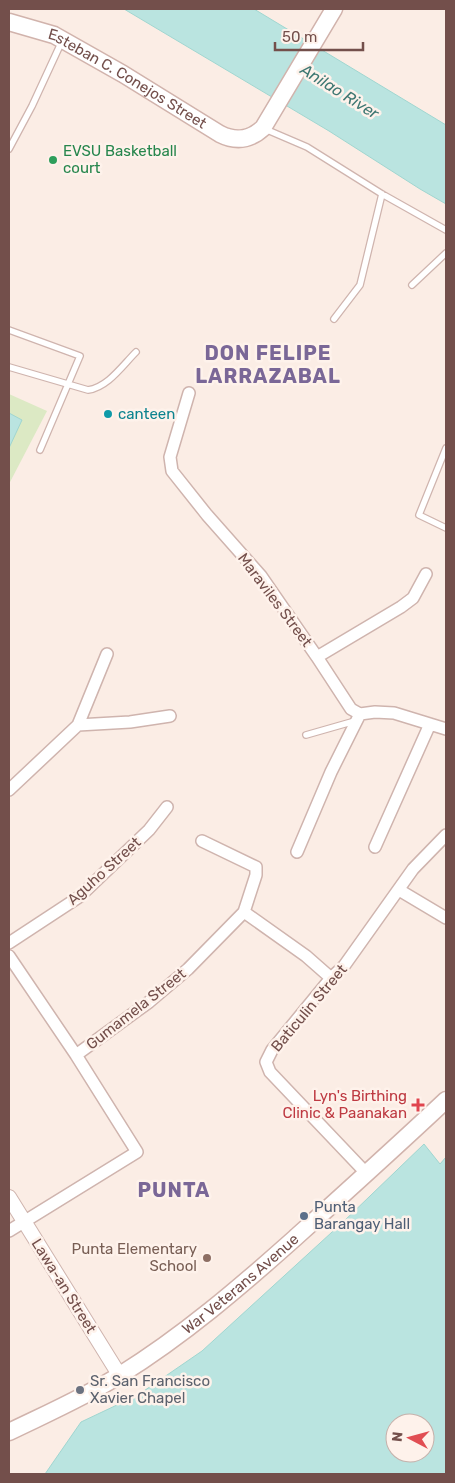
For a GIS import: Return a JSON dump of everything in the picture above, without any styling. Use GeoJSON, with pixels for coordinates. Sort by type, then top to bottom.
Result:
{"type":"FeatureCollection","features":[{"type":"Feature","properties":{"kind":"main road"},"geometry":{"type":"LineString","coordinates":[[265,126],[334,9]]}},
{"type":"Feature","properties":{"kind":"main road","name":"Esteban C. Conejos Street"},"geometry":{"type":"LineString","coordinates":[[9,22],[54,35],[229,138],[244,139],[265,126]]}},
{"type":"Feature","properties":{"kind":"main road","name":"War Veterans Avenue"},"geometry":{"type":"LineString","coordinates":[[9,1432],[120,1376],[190,1327],[261,1269],[368,1174],[446,1100]]}},
{"type":"Feature","properties":{"kind":"street","name":"Maraviles Street"},"geometry":{"type":"LineString","coordinates":[[189,393],[170,456],[172,471],[207,515],[261,576],[318,657],[347,704],[359,717]]}},
{"type":"Feature","properties":{"kind":"street"},"geometry":{"type":"LineString","coordinates":[[318,657],[413,598],[426,574]]}},
{"type":"Feature","properties":{"kind":"street"},"geometry":{"type":"LineString","coordinates":[[9,790],[78,725],[107,654]]}},
{"type":"Feature","properties":{"kind":"street"},"geometry":{"type":"LineString","coordinates":[[297,852],[332,772],[359,717],[375,712],[394,713],[446,729]]}},
{"type":"Feature","properties":{"kind":"street"},"geometry":{"type":"LineString","coordinates":[[78,725],[130,722],[170,716]]}},
{"type":"Feature","properties":{"kind":"street"},"geometry":{"type":"LineString","coordinates":[[375,847],[430,724]]}},
{"type":"Feature","properties":{"kind":"street","name":"Aguho Street"},"geometry":{"type":"LineString","coordinates":[[9,943],[79,897],[149,830],[167,807]]}},
{"type":"Feature","properties":{"kind":"street","name":"Baticulin Street"},"geometry":{"type":"LineString","coordinates":[[368,1174],[270,1072],[266,1062],[272,1050],[331,978],[344,966],[413,869],[446,835]]}},
{"type":"Feature","properties":{"kind":"street"},"geometry":{"type":"LineString","coordinates":[[202,841],[256,867],[256,875],[244,912],[306,956],[331,978]]}},
{"type":"Feature","properties":{"kind":"street"},"geometry":{"type":"LineString","coordinates":[[399,890],[446,918]]}},
{"type":"Feature","properties":{"kind":"street","name":"Gumamela Street"},"geometry":{"type":"LineString","coordinates":[[76,1055],[149,1002],[188,969],[244,912]]}},
{"type":"Feature","properties":{"kind":"street"},"geometry":{"type":"LineString","coordinates":[[9,956],[76,1055],[137,1152],[9,1231]]}},
{"type":"Feature","properties":{"kind":"street","name":"Lawa-an Street"},"geometry":{"type":"LineString","coordinates":[[9,1197],[120,1376]]}},
{"type":"Feature","properties":{"kind":"lane"},"geometry":{"type":"LineString","coordinates":[[9,148],[32,106],[63,40]]}},
{"type":"Feature","properties":{"kind":"lane"},"geometry":{"type":"LineString","coordinates":[[265,126],[307,147],[382,194],[446,230]]}},
{"type":"Feature","properties":{"kind":"lane"},"geometry":{"type":"LineString","coordinates":[[334,319],[360,285],[382,194]]}},
{"type":"Feature","properties":{"kind":"lane"},"geometry":{"type":"LineString","coordinates":[[412,286],[446,253]]}},
{"type":"Feature","properties":{"kind":"lane"},"geometry":{"type":"LineString","coordinates":[[9,330],[80,356],[40,450]]}},
{"type":"Feature","properties":{"kind":"lane"},"geometry":{"type":"LineString","coordinates":[[9,368],[68,386],[88,390],[96,389],[136,352]]}},
{"type":"Feature","properties":{"kind":"lane"},"geometry":{"type":"LineString","coordinates":[[446,448],[420,515],[446,528]]}},
{"type":"Feature","properties":{"kind":"lane"},"geometry":{"type":"LineString","coordinates":[[306,735],[359,717]]}},
{"type":"Feature","properties":{"kind":"green space"},"geometry":{"type":"Polygon","coordinates":[[[9,394],[47,411],[9,484],[9,394]]]}},
{"type":"Feature","properties":{"kind":"water","name":"Anilao River"},"geometry":{"type":"Polygon","coordinates":[[[124,9],[254,9],[446,125],[446,204],[329,131],[124,9]]]}},
{"type":"Feature","properties":{"kind":"water"},"geometry":{"type":"Polygon","coordinates":[[[9,413],[22,420],[9,448],[9,413]]]}},
{"type":"Feature","properties":{"kind":"water"},"geometry":{"type":"Polygon","coordinates":[[[424,1144],[440,1164],[446,1157],[446,1474],[45,1474],[81,1422],[138,1395],[202,1351],[343,1222],[424,1144]]]}},
{"type":"Feature","properties":{"kind":"place","name":"EVSU Basketball court"},"geometry":{"type":"Point","coordinates":[53,160]}},
{"type":"Feature","properties":{"kind":"place","name":"canteen"},"geometry":{"type":"Point","coordinates":[108,414]}},
{"type":"Feature","properties":{"kind":"place","name":"Lyn's Birthing Clinic & Paanakan"},"geometry":{"type":"Point","coordinates":[418,1105]}},
{"type":"Feature","properties":{"kind":"place","name":"Punta Barangay Hall"},"geometry":{"type":"Point","coordinates":[304,1216]}},
{"type":"Feature","properties":{"kind":"place","name":"Punta Elementary School"},"geometry":{"type":"Point","coordinates":[207,1258]}},
{"type":"Feature","properties":{"kind":"place","name":"Sr. San Francisco Xavier Chapel"},"geometry":{"type":"Point","coordinates":[80,1390]}},
{"type":"Feature","properties":{"kind":"district","name":"DON FELIPE LARRAZABAL"},"geometry":{"type":"Point","coordinates":[268,364]}},
{"type":"Feature","properties":{"kind":"district","name":"PUNTA"},"geometry":{"type":"Point","coordinates":[174,1190]}}]}
